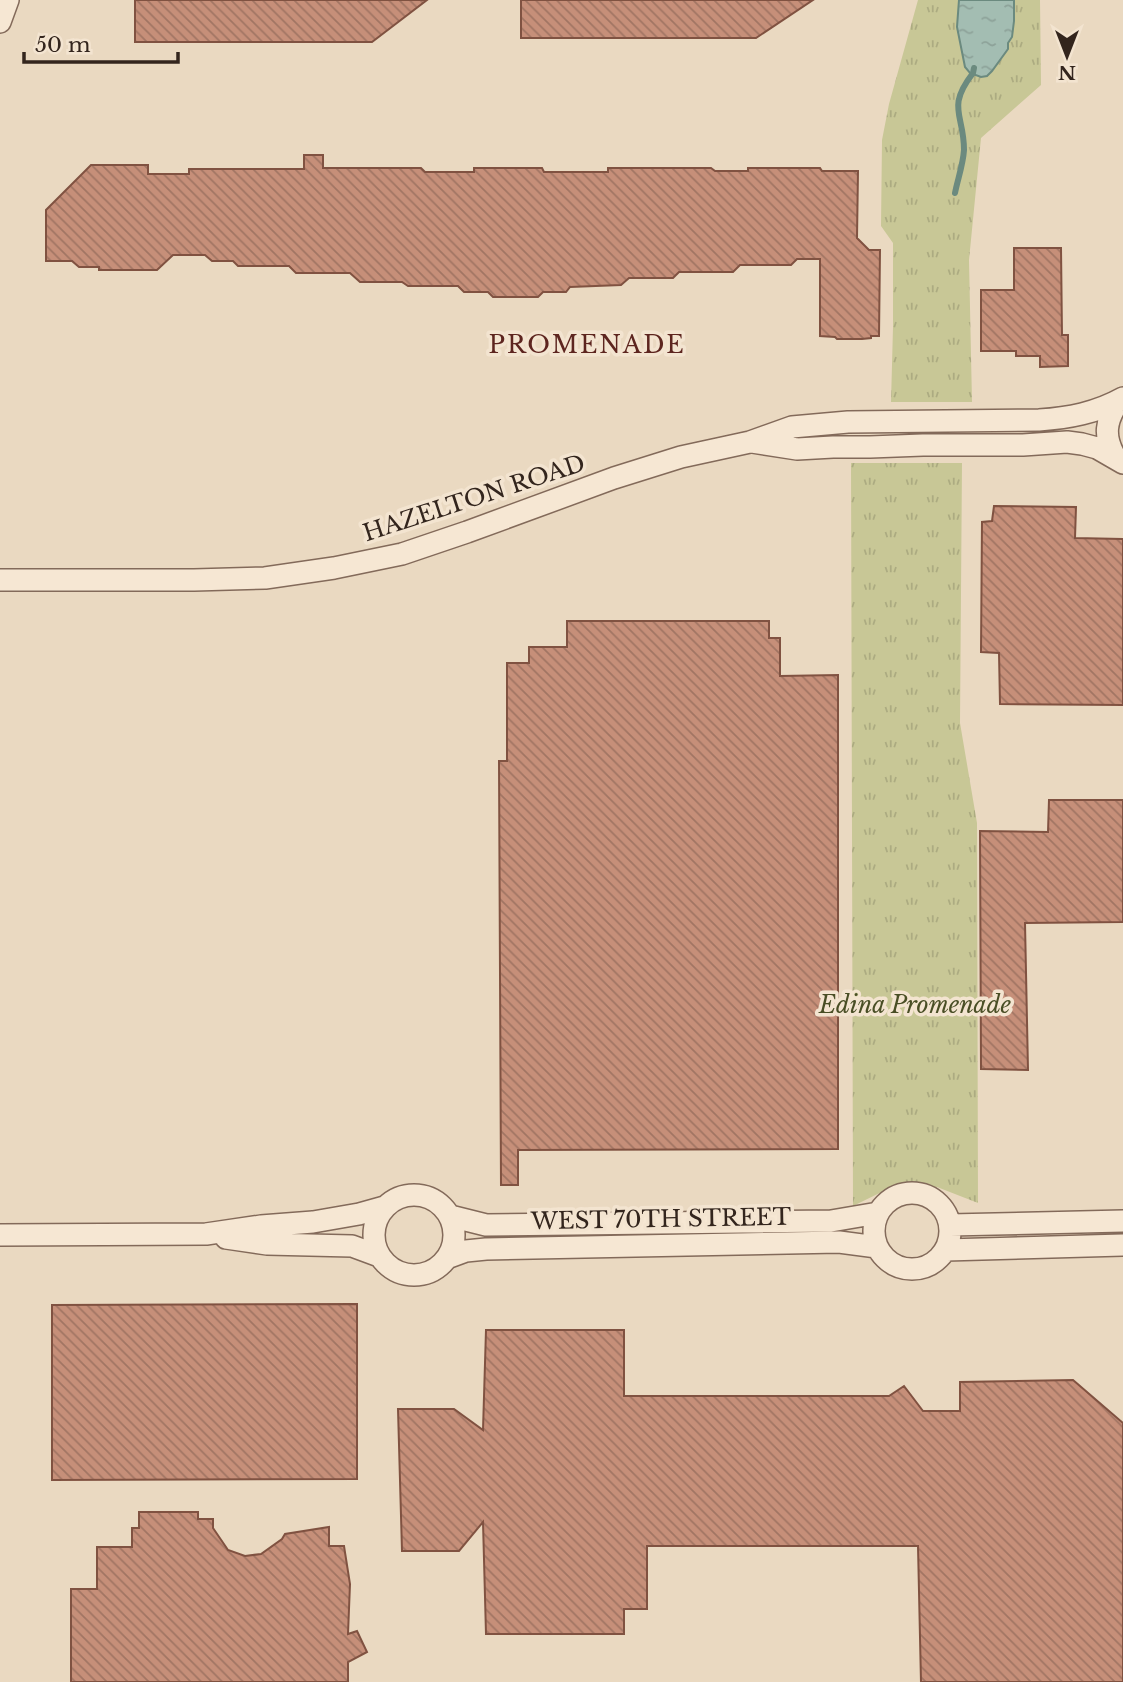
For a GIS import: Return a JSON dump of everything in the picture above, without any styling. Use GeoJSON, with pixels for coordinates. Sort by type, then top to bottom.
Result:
{"type":"FeatureCollection","features":[{"type":"Feature","properties":{"kind":"street"},"geometry":{"type":"LineString","coordinates":[[0,22],[8,0]]}},
{"type":"Feature","properties":{"kind":"street"},"geometry":{"type":"LineString","coordinates":[[1120,461],[1110,448],[1107,429],[1112,410],[1121,399]]}},
{"type":"Feature","properties":{"kind":"street","name":"HAZELTON ROAD"},"geometry":{"type":"LineString","coordinates":[[0,580],[265,578],[334,568],[402,554],[621,476],[681,457],[750,442],[792,427],[848,422],[1064,418],[1088,414],[1121,399]]}},
{"type":"Feature","properties":{"kind":"street","name":"HAZELTON ROAD"},"geometry":{"type":"LineString","coordinates":[[750,442],[797,449],[1067,442],[1097,448],[1120,461]]}},
{"type":"Feature","properties":{"kind":"street"},"geometry":{"type":"LineString","coordinates":[[906,1194],[918,1194],[939,1204],[950,1225],[946,1250],[939,1259],[920,1269],[891,1264],[877,1247],[874,1236],[878,1213],[895,1197],[906,1194]]}},
{"type":"Feature","properties":{"kind":"street"},"geometry":{"type":"LineString","coordinates":[[422,1195],[440,1204],[450,1216],[454,1242],[447,1258],[439,1267],[428,1273],[407,1275],[396,1272],[379,1256],[373,1231],[377,1218],[392,1200],[402,1196],[422,1195]]}},
{"type":"Feature","properties":{"kind":"street"},"geometry":{"type":"LineString","coordinates":[[0,1235],[206,1234],[313,1222],[384,1207]]}},
{"type":"Feature","properties":{"kind":"street","name":"WEST 70TH STREET"},"geometry":{"type":"LineString","coordinates":[[450,1216],[486,1225],[831,1221],[878,1213]]}},
{"type":"Feature","properties":{"kind":"street"},"geometry":{"type":"LineString","coordinates":[[950,1225],[1123,1221]]}},
{"type":"Feature","properties":{"kind":"street"},"geometry":{"type":"LineString","coordinates":[[206,1234],[267,1244],[352,1246],[379,1256]]}},
{"type":"Feature","properties":{"kind":"street","name":"WEST 70TH STREET"},"geometry":{"type":"LineString","coordinates":[[447,1258],[466,1251],[499,1249],[839,1242],[877,1247]]}},
{"type":"Feature","properties":{"kind":"street"},"geometry":{"type":"LineString","coordinates":[[946,1250],[1123,1245]]}},
{"type":"Feature","properties":{"kind":"green space"},"geometry":{"type":"Polygon","coordinates":[[[918,0],[1040,0],[1041,85],[981,138],[969,260],[972,402],[891,402],[893,243],[881,226],[882,140],[889,104],[918,0]]]}},
{"type":"Feature","properties":{"kind":"green space","name":"Edina Promenade"},"geometry":{"type":"Polygon","coordinates":[[[851,463],[962,463],[960,723],[977,823],[978,1203],[937,1187],[894,1186],[853,1206],[851,463]]]}},
{"type":"Feature","properties":{"kind":"water"},"geometry":{"type":"Polygon","coordinates":[[[959,0],[1014,0],[1014,21],[1008,49],[987,76],[970,73],[965,67],[957,27],[959,0]]]}},
{"type":"Feature","properties":{"kind":"building"},"geometry":{"type":"Polygon","coordinates":[[[135,0],[427,0],[372,42],[135,42],[135,0]]]}},
{"type":"Feature","properties":{"kind":"building"},"geometry":{"type":"Polygon","coordinates":[[[521,0],[813,0],[756,38],[521,38],[521,0]]]}},
{"type":"Feature","properties":{"kind":"building"},"geometry":{"type":"Polygon","coordinates":[[[304,155],[323,155],[323,168],[421,168],[425,172],[474,172],[474,168],[542,168],[544,172],[608,172],[608,168],[711,168],[715,171],[748,171],[748,168],[820,168],[822,171],[858,171],[857,238],[869,250],[880,250],[879,336],[837,339],[820,336],[820,259],[797,259],[791,265],[740,265],[733,272],[679,272],[673,278],[629,278],[621,285],[570,287],[566,292],[543,292],[538,297],[493,297],[488,292],[464,292],[458,286],[360,282],[350,273],[296,273],[289,266],[238,266],[233,261],[212,261],[205,255],[173,255],[157,270],[99,270],[99,267],[79,267],[72,261],[46,261],[46,210],[91,165],[148,165],[148,174],[189,174],[189,169],[304,169],[304,155]]]}},
{"type":"Feature","properties":{"kind":"building"},"geometry":{"type":"Polygon","coordinates":[[[1014,248],[1061,248],[1062,335],[1068,335],[1068,366],[1040,367],[1040,356],[1016,356],[1016,351],[981,351],[981,290],[1014,290],[1014,248]]]}},
{"type":"Feature","properties":{"kind":"building"},"geometry":{"type":"Polygon","coordinates":[[[994,506],[1076,507],[1075,538],[1123,539],[1123,705],[1000,704],[999,653],[981,652],[982,522],[992,521],[994,506]]]}},
{"type":"Feature","properties":{"kind":"building"},"geometry":{"type":"Polygon","coordinates":[[[567,621],[769,621],[769,638],[780,638],[780,676],[838,675],[838,1149],[518,1150],[518,1185],[501,1185],[499,761],[507,761],[507,663],[529,663],[529,647],[567,647],[567,621]]]}},
{"type":"Feature","properties":{"kind":"building"},"geometry":{"type":"Polygon","coordinates":[[[1049,800],[1123,800],[1123,922],[1025,923],[1028,1070],[981,1069],[980,831],[1048,832],[1049,800]]]}},
{"type":"Feature","properties":{"kind":"building"},"geometry":{"type":"Polygon","coordinates":[[[357,1304],[357,1479],[52,1480],[52,1305],[357,1304]]]}},
{"type":"Feature","properties":{"kind":"building"},"geometry":{"type":"Polygon","coordinates":[[[486,1330],[624,1330],[624,1396],[889,1396],[904,1386],[923,1411],[960,1411],[960,1382],[1073,1380],[1123,1423],[1123,1682],[921,1682],[918,1546],[647,1546],[647,1609],[624,1609],[624,1634],[486,1634],[483,1522],[459,1551],[402,1551],[398,1409],[454,1409],[483,1430],[486,1330]]]}},
{"type":"Feature","properties":{"kind":"building"},"geometry":{"type":"Polygon","coordinates":[[[139,1512],[198,1512],[198,1519],[213,1519],[213,1528],[228,1550],[245,1556],[261,1554],[285,1534],[329,1527],[329,1546],[344,1546],[350,1584],[348,1634],[357,1631],[367,1652],[348,1662],[348,1682],[71,1682],[71,1589],[97,1589],[97,1547],[132,1547],[132,1528],[139,1528],[139,1512]]]}},
{"type":"Feature","properties":{"kind":"waterway"},"geometry":{"type":"LineString","coordinates":[[955,193],[964,150],[958,103],[974,68]]}},
{"type":"Feature","properties":{"kind":"district","name":"PROMENADE"},"geometry":{"type":"Point","coordinates":[587,344]}}]}
